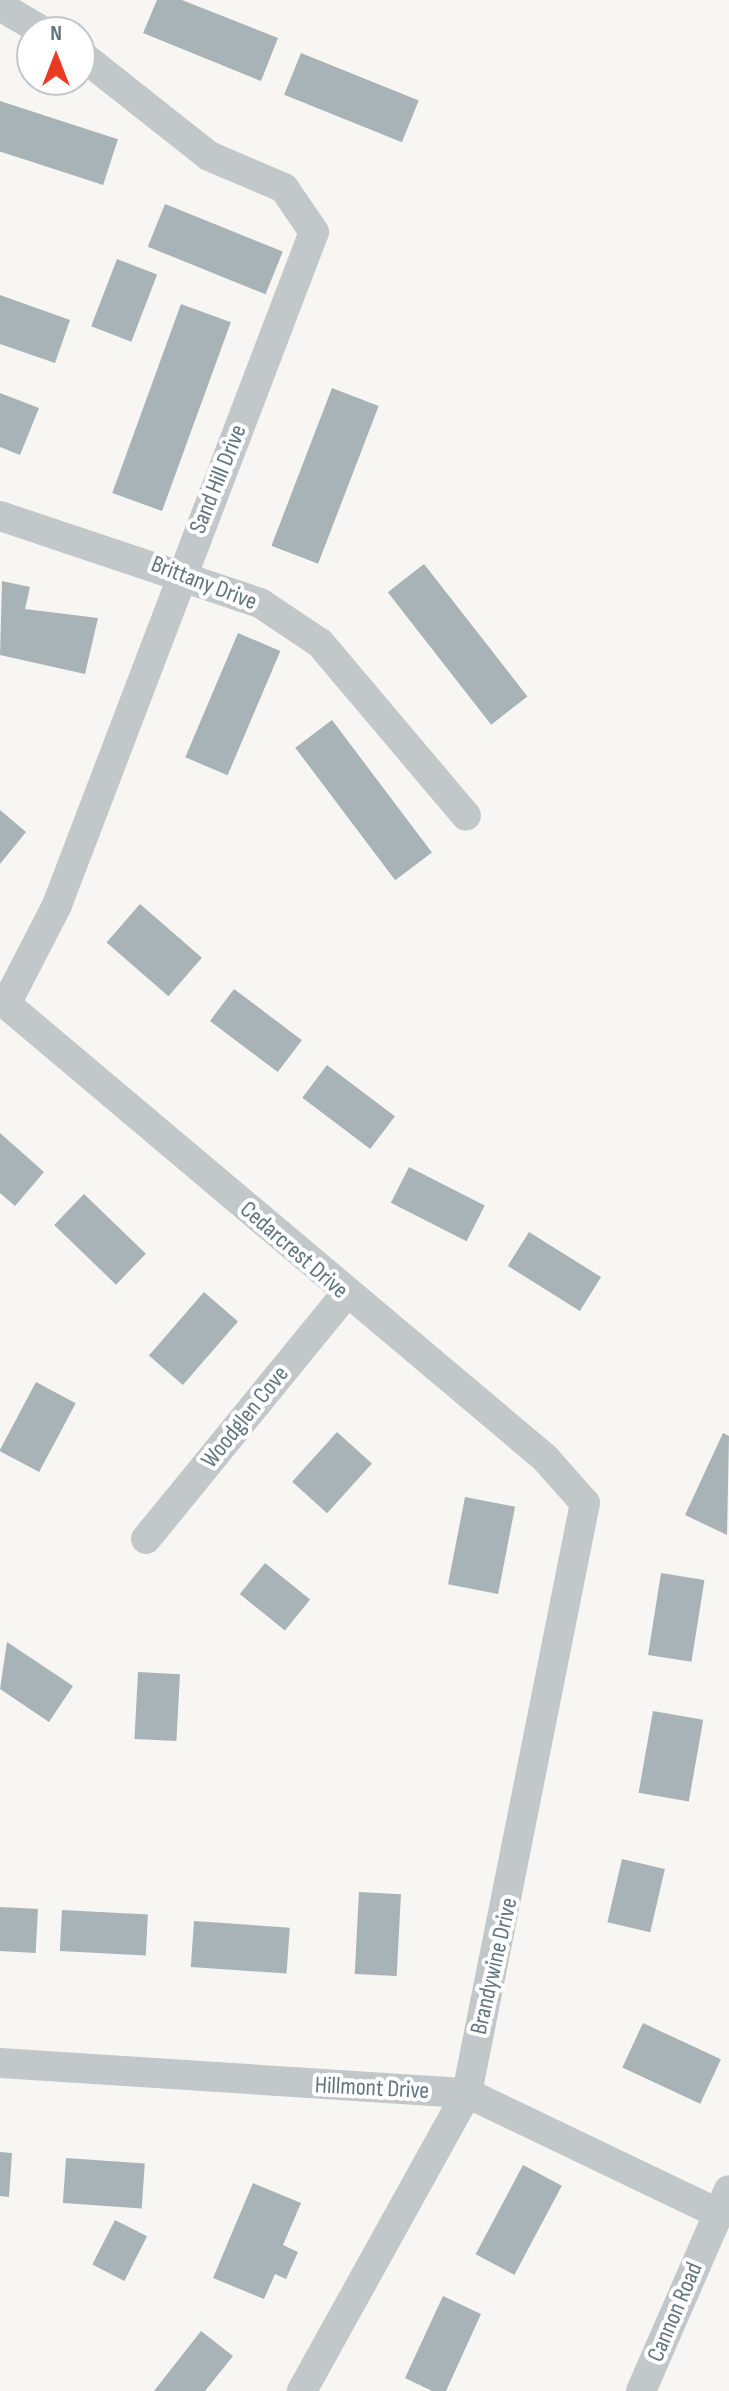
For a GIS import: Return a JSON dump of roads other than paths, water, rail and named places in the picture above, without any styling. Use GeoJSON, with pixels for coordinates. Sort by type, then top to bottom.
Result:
{"type":"FeatureCollection","features":[{"type":"Feature","properties":{"kind":"street","name":"Sand Hill Drive"},"geometry":{"type":"LineString","coordinates":[[3,1002],[57,905],[180,571],[314,232],[284,188],[209,156],[96,67]]}},
{"type":"Feature","properties":{"kind":"street","name":"Brittany Drive"},"geometry":{"type":"LineString","coordinates":[[0,516],[180,571],[260,603],[320,643],[466,816]]}},
{"type":"Feature","properties":{"kind":"street","name":"Cedarcrest Drive"},"geometry":{"type":"LineString","coordinates":[[3,1002],[345,1295],[545,1458],[585,1503]]}},
{"type":"Feature","properties":{"kind":"street","name":"Woodglen Cove"},"geometry":{"type":"LineString","coordinates":[[146,1539],[345,1295]]}},
{"type":"Feature","properties":{"kind":"street","name":"Brandywine Drive"},"geometry":{"type":"LineString","coordinates":[[302,2391],[467,2093],[585,1503]]}},
{"type":"Feature","properties":{"kind":"street","name":"Hillmont Drive"},"geometry":{"type":"LineString","coordinates":[[0,2063],[467,2093],[723,2201]]}},
{"type":"Feature","properties":{"kind":"street","name":"Cannon Road"},"geometry":{"type":"LineString","coordinates":[[641,2391],[723,2201]]}}]}
